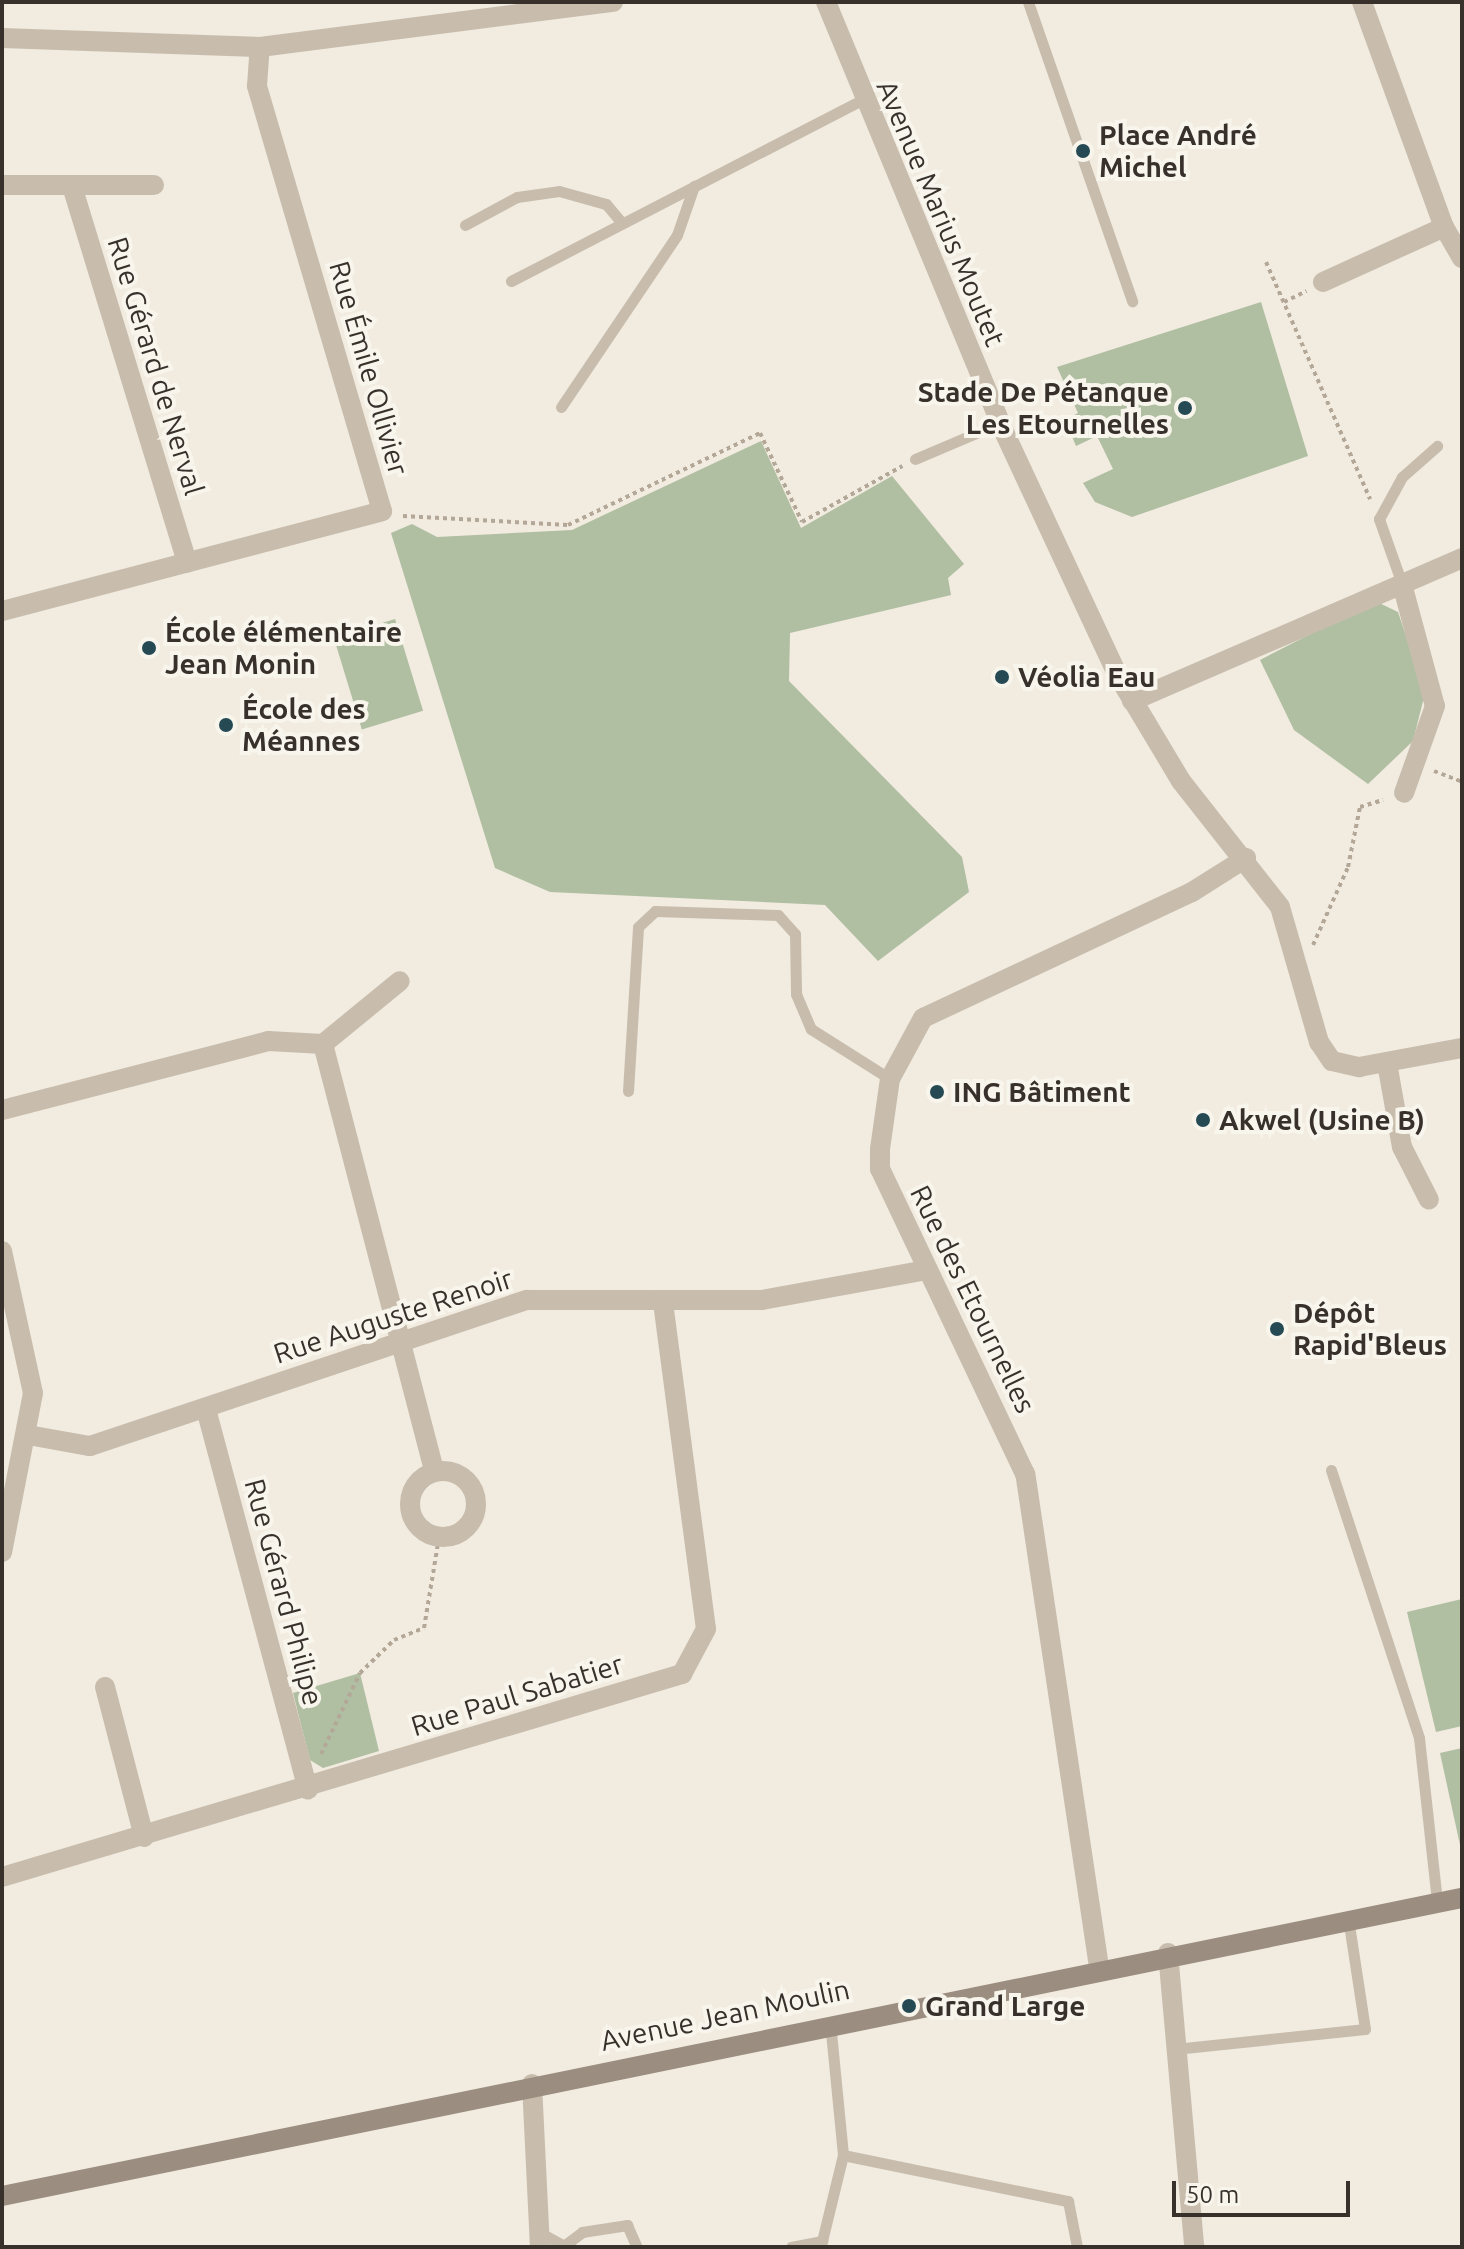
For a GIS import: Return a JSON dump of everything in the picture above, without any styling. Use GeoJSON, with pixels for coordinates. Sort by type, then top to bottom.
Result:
{"type":"FeatureCollection","features":[{"type":"Feature","properties":{"kind":"main road","name":"Avenue Jean Moulin"},"geometry":{"type":"LineString","coordinates":[[2,2196],[1099,1967],[1347,1917],[1462,1898]]}},
{"type":"Feature","properties":{"kind":"street"},"geometry":{"type":"LineString","coordinates":[[2,38],[260,47],[613,2]]}},
{"type":"Feature","properties":{"kind":"street","name":"Avenue Marius Moutet"},"geometry":{"type":"LineString","coordinates":[[826,2],[863,99],[1000,423],[1132,701],[1181,781],[1246,858],[1280,907],[1319,1042],[1332,1061],[1387,1063]]}},
{"type":"Feature","properties":{"kind":"street"},"geometry":{"type":"LineString","coordinates":[[1362,2],[1444,227],[1462,258]]}},
{"type":"Feature","properties":{"kind":"street","name":"Rue Émile Ollivier"},"geometry":{"type":"LineString","coordinates":[[2,611],[382,511],[257,86],[260,47]]}},
{"type":"Feature","properties":{"kind":"street"},"geometry":{"type":"LineString","coordinates":[[2,185],[154,185]]}},
{"type":"Feature","properties":{"kind":"street","name":"Rue Gérard de Nerval"},"geometry":{"type":"LineString","coordinates":[[72,186],[187,563]]}},
{"type":"Feature","properties":{"kind":"street"},"geometry":{"type":"LineString","coordinates":[[1323,282],[1444,227]]}},
{"type":"Feature","properties":{"kind":"street"},"geometry":{"type":"LineString","coordinates":[[1132,701],[1462,558]]}},
{"type":"Feature","properties":{"kind":"street"},"geometry":{"type":"LineString","coordinates":[[1402,584],[1435,706],[1417,764],[1404,793]]}},
{"type":"Feature","properties":{"kind":"street","name":"Rue des Etournelles"},"geometry":{"type":"LineString","coordinates":[[1099,1967],[1025,1474],[880,1169],[890,1079],[923,1018],[1192,892],[1246,858]]}},
{"type":"Feature","properties":{"kind":"street"},"geometry":{"type":"LineString","coordinates":[[2,1110],[268,1041],[323,1044],[400,981]]}},
{"type":"Feature","properties":{"kind":"street"},"geometry":{"type":"LineString","coordinates":[[323,1044],[397,1340],[434,1471]]}},
{"type":"Feature","properties":{"kind":"street"},"geometry":{"type":"LineString","coordinates":[[1429,1200],[1402,1147],[1387,1063],[1462,1048]]}},
{"type":"Feature","properties":{"kind":"street"},"geometry":{"type":"LineString","coordinates":[[2,1251],[32,1371],[28,1435],[12,1465],[2,1552]]}},
{"type":"Feature","properties":{"kind":"street","name":"Rue Auguste Renoir"},"geometry":{"type":"LineString","coordinates":[[28,1435],[90,1446],[206,1409],[397,1340],[527,1300],[762,1300],[927,1270]]}},
{"type":"Feature","properties":{"kind":"street","name":"Rue Paul Sabatier"},"geometry":{"type":"LineString","coordinates":[[2,1877],[308,1790],[682,1674],[706,1629],[663,1301]]}},
{"type":"Feature","properties":{"kind":"street","name":"Rue Gérard Philipe"},"geometry":{"type":"LineString","coordinates":[[206,1409],[308,1790]]}},
{"type":"Feature","properties":{"kind":"street"},"geometry":{"type":"LineString","coordinates":[[434,1471],[460,1474],[477,1508],[464,1530],[439,1537],[417,1524],[410,1499],[434,1471]]}},
{"type":"Feature","properties":{"kind":"street"},"geometry":{"type":"LineString","coordinates":[[105,1687],[144,1837]]}},
{"type":"Feature","properties":{"kind":"street"},"geometry":{"type":"LineString","coordinates":[[1168,1953],[1194,2247]]}},
{"type":"Feature","properties":{"kind":"street"},"geometry":{"type":"LineString","coordinates":[[532,2084],[540,2240]]}},
{"type":"Feature","properties":{"kind":"lane"},"geometry":{"type":"LineString","coordinates":[[1028,2],[1132,301]]}},
{"type":"Feature","properties":{"kind":"lane"},"geometry":{"type":"LineString","coordinates":[[511,281],[863,99]]}},
{"type":"Feature","properties":{"kind":"lane"},"geometry":{"type":"LineString","coordinates":[[561,407],[677,235],[694,186]]}},
{"type":"Feature","properties":{"kind":"lane"},"geometry":{"type":"LineString","coordinates":[[465,225],[517,197],[559,191],[606,204],[622,223]]}},
{"type":"Feature","properties":{"kind":"lane"},"geometry":{"type":"LineString","coordinates":[[915,459],[1000,423]]}},
{"type":"Feature","properties":{"kind":"lane"},"geometry":{"type":"LineString","coordinates":[[1402,584],[1379,519],[1402,477],[1437,446]]}},
{"type":"Feature","properties":{"kind":"lane"},"geometry":{"type":"LineString","coordinates":[[628,1091],[638,927],[655,911],[778,915],[795,934],[796,994],[811,1029],[890,1079]]}},
{"type":"Feature","properties":{"kind":"lane"},"geometry":{"type":"LineString","coordinates":[[1331,1470],[1419,1738],[1437,1902]]}},
{"type":"Feature","properties":{"kind":"lane"},"geometry":{"type":"LineString","coordinates":[[1175,2049],[1365,2029],[1347,1917]]}},
{"type":"Feature","properties":{"kind":"lane"},"geometry":{"type":"LineString","coordinates":[[791,2247],[822,2241],[843,2155],[830,2022]]}},
{"type":"Feature","properties":{"kind":"lane"},"geometry":{"type":"LineString","coordinates":[[843,2155],[1068,2201],[1077,2247]]}},
{"type":"Feature","properties":{"kind":"lane"},"geometry":{"type":"LineString","coordinates":[[540,2240],[565,2246],[582,2232],[627,2225],[637,2247]]}},
{"type":"Feature","properties":{"kind":"path"},"geometry":{"type":"LineString","coordinates":[[1266,262],[1379,519]]}},
{"type":"Feature","properties":{"kind":"path"},"geometry":{"type":"LineString","coordinates":[[382,511],[433,523],[568,525],[760,433],[802,522],[915,459]]}},
{"type":"Feature","properties":{"kind":"path"},"geometry":{"type":"LineString","coordinates":[[1417,764],[1462,782]]}},
{"type":"Feature","properties":{"kind":"path"},"geometry":{"type":"LineString","coordinates":[[1300,973],[1348,867],[1360,807],[1404,793]]}},
{"type":"Feature","properties":{"kind":"path"},"geometry":{"type":"LineString","coordinates":[[308,1790],[360,1673],[394,1640],[424,1628],[439,1537]]}},
{"type":"Feature","properties":{"kind":"green space","name":"Stade De Pétanque Les Etournelles"},"geometry":{"type":"Polygon","coordinates":[[[1261,302],[1308,456],[1132,517],[1095,502],[1083,483],[1113,469],[1097,436],[1076,446],[1065,420],[1078,413],[1057,367],[1261,302]]]}},
{"type":"Feature","properties":{"kind":"green space"},"geometry":{"type":"Polygon","coordinates":[[[761,441],[801,528],[892,476],[964,564],[948,578],[951,595],[790,633],[789,681],[962,857],[969,892],[878,961],[825,905],[550,892],[495,868],[391,533],[412,524],[437,537],[572,530],[761,441]]]}},
{"type":"Feature","properties":{"kind":"green space"},"geometry":{"type":"Polygon","coordinates":[[[1375,601],[1398,612],[1425,693],[1413,741],[1368,784],[1294,730],[1260,660],[1375,601]]]}},
{"type":"Feature","properties":{"kind":"green space"},"geometry":{"type":"Polygon","coordinates":[[[395,619],[423,711],[362,730],[334,638],[395,619]]]}},
{"type":"Feature","properties":{"kind":"green space"},"geometry":{"type":"Polygon","coordinates":[[[1462,1599],[1462,1726],[1436,1732],[1407,1612],[1462,1599]]]}},
{"type":"Feature","properties":{"kind":"green space"},"geometry":{"type":"Polygon","coordinates":[[[360,1673],[379,1751],[323,1768],[310,1760],[293,1693],[360,1673]]]}},
{"type":"Feature","properties":{"kind":"green space"},"geometry":{"type":"Polygon","coordinates":[[[1462,1748],[1462,1854],[1440,1753],[1462,1748]]]}},
{"type":"Feature","properties":{"kind":"place","name":"Place André Michel"},"geometry":{"type":"Point","coordinates":[1083,151]}},
{"type":"Feature","properties":{"kind":"place","name":"Stade De Pétanque Les Etournelles"},"geometry":{"type":"Point","coordinates":[1185,408]}},
{"type":"Feature","properties":{"kind":"place","name":"École élémentaire Jean Monin"},"geometry":{"type":"Point","coordinates":[149,648]}},
{"type":"Feature","properties":{"kind":"place","name":"Véolia Eau"},"geometry":{"type":"Point","coordinates":[1002,677]}},
{"type":"Feature","properties":{"kind":"place","name":"École des Méannes"},"geometry":{"type":"Point","coordinates":[226,725]}},
{"type":"Feature","properties":{"kind":"place","name":"ING Bâtiment"},"geometry":{"type":"Point","coordinates":[937,1092]}},
{"type":"Feature","properties":{"kind":"place","name":"Akwel (Usine B)"},"geometry":{"type":"Point","coordinates":[1203,1120]}},
{"type":"Feature","properties":{"kind":"place","name":"Dépôt Rapid'Bleus"},"geometry":{"type":"Point","coordinates":[1277,1329]}},
{"type":"Feature","properties":{"kind":"place","name":"Grand Large"},"geometry":{"type":"Point","coordinates":[909,2006]}}]}
